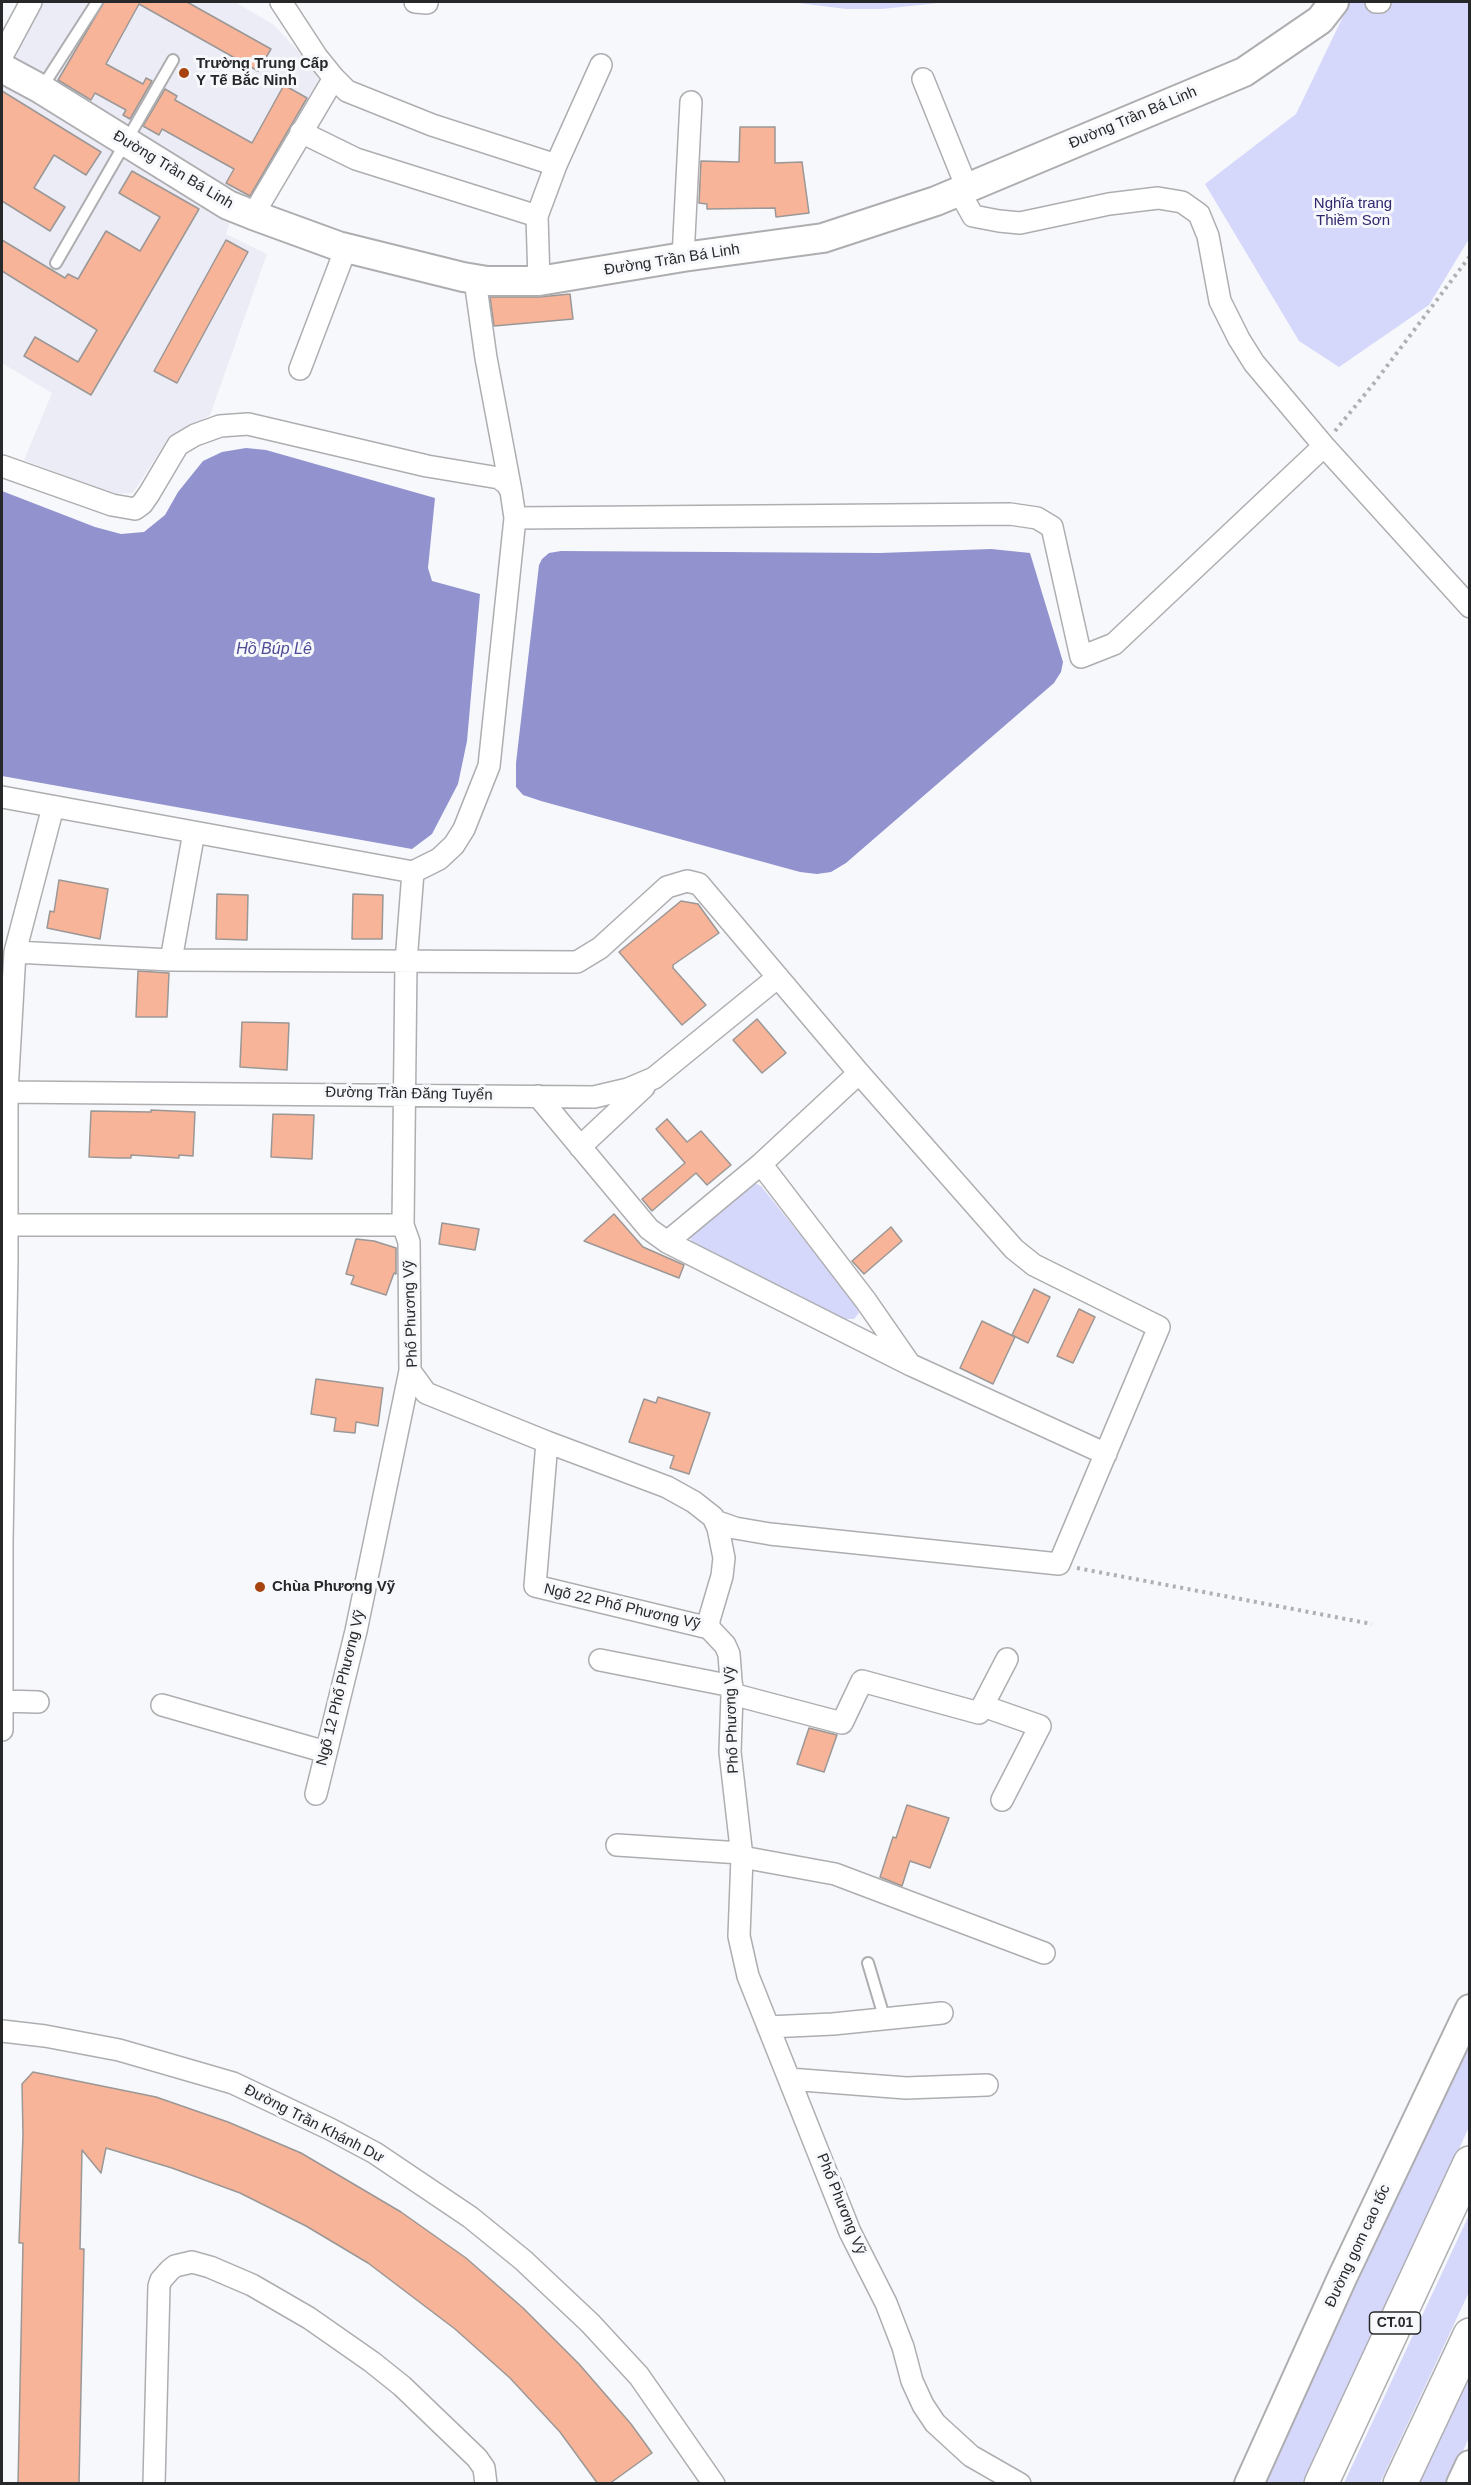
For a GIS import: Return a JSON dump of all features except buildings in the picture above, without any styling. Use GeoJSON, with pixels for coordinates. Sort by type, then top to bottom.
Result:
{"type":"FeatureCollection","features":[{"type":"Feature","properties":{"kind":"highway","name":"CT.01"},"geometry":{"type":"LineString","coordinates":[[1321,2484],[1470,2163]]}},
{"type":"Feature","properties":{"kind":"highway"},"geometry":{"type":"LineString","coordinates":[[1400,2484],[1470,2335]]}},
{"type":"Feature","properties":{"kind":"street"},"geometry":{"type":"LineString","coordinates":[[2,56],[31,2]]}},
{"type":"Feature","properties":{"kind":"street"},"geometry":{"type":"LineString","coordinates":[[281,2],[334,78],[347,91],[390,110],[556,165]]}},
{"type":"Feature","properties":{"kind":"street","name":"Đường Trần Bá Linh"},"geometry":{"type":"LineString","coordinates":[[2,68],[41,89],[228,205],[346,248],[475,280],[539,281],[683,257],[823,238],[963,189],[1244,72],[1320,20],[1334,2]]}},
{"type":"Feature","properties":{"kind":"street"},"geometry":{"type":"LineString","coordinates":[[539,281],[537,216],[556,165],[601,65]]}},
{"type":"Feature","properties":{"kind":"street"},"geometry":{"type":"LineString","coordinates":[[254,215],[334,78]]}},
{"type":"Feature","properties":{"kind":"street"},"geometry":{"type":"LineString","coordinates":[[923,79],[973,216],[1020,223],[1109,204],[1158,198],[1182,202],[1199,214],[1208,236],[1220,301],[1254,363],[1324,446],[1470,607]]}},
{"type":"Feature","properties":{"kind":"street"},"geometry":{"type":"LineString","coordinates":[[683,257],[692,102]]}},
{"type":"Feature","properties":{"kind":"street"},"geometry":{"type":"LineString","coordinates":[[301,132],[356,159],[537,216]]}},
{"type":"Feature","properties":{"kind":"street"},"geometry":{"type":"LineString","coordinates":[[300,369],[346,248]]}},
{"type":"Feature","properties":{"kind":"street"},"geometry":{"type":"LineString","coordinates":[[2,797],[413,872],[440,859],[454,845],[464,829],[489,766],[515,518],[486,358],[475,280]]}},
{"type":"Feature","properties":{"kind":"street"},"geometry":{"type":"LineString","coordinates":[[2,466],[112,505],[135,508],[146,499],[178,445],[195,435],[220,426],[248,424],[427,466],[499,478],[511,490]]}},
{"type":"Feature","properties":{"kind":"street"},"geometry":{"type":"LineString","coordinates":[[515,518],[1010,514],[1037,518],[1052,527],[1081,657],[1114,644],[1324,446]]}},
{"type":"Feature","properties":{"kind":"street"},"geometry":{"type":"LineString","coordinates":[[2,1730],[4,1092],[15,952],[53,807]]}},
{"type":"Feature","properties":{"kind":"street"},"geometry":{"type":"LineString","coordinates":[[171,960],[194,832]]}},
{"type":"Feature","properties":{"kind":"street","name":"Phố Phương Vỹ"},"geometry":{"type":"LineString","coordinates":[[413,872],[406,962],[406,1094],[402,1225],[409,1242],[410,1371],[426,1393],[667,1487],[708,1512],[715,1521]]}},
{"type":"Feature","properties":{"kind":"street"},"geometry":{"type":"LineString","coordinates":[[15,952],[171,960],[577,962],[600,948],[667,887],[687,881],[699,884],[859,1073],[1014,1249],[1034,1265],[1160,1327],[1059,1564],[770,1534],[735,1528],[715,1521]]}},
{"type":"Feature","properties":{"kind":"street","name":"Đường Trần Đăng Tuyển"},"geometry":{"type":"LineString","coordinates":[[4,1092],[594,1097],[628,1089],[654,1078],[778,977]]}},
{"type":"Feature","properties":{"kind":"street"},"geometry":{"type":"LineString","coordinates":[[667,1242],[761,1164],[859,1073]]}},
{"type":"Feature","properties":{"kind":"street"},"geometry":{"type":"LineString","coordinates":[[580,1147],[654,1078]]}},
{"type":"Feature","properties":{"kind":"street"},"geometry":{"type":"LineString","coordinates":[[538,1096],[649,1230],[667,1242],[910,1365],[1106,1454]]}},
{"type":"Feature","properties":{"kind":"street"},"geometry":{"type":"LineString","coordinates":[[761,1164],[866,1301],[910,1365]]}},
{"type":"Feature","properties":{"kind":"street"},"geometry":{"type":"LineString","coordinates":[[4,1225],[402,1225]]}},
{"type":"Feature","properties":{"kind":"street","name":"Ngõ 12 Phố Phương Vỹ"},"geometry":{"type":"LineString","coordinates":[[316,1794],[356,1631],[410,1371]]}},
{"type":"Feature","properties":{"kind":"street","name":"Ngõ 22 Phố Phương Vỹ"},"geometry":{"type":"LineString","coordinates":[[547,1442],[535,1586],[709,1628]]}},
{"type":"Feature","properties":{"kind":"street"},"geometry":{"type":"LineString","coordinates":[[709,1628],[709,1620],[722,1576],[724,1558],[715,1521]]}},
{"type":"Feature","properties":{"kind":"street","name":"Phố Phương Vỹ"},"geometry":{"type":"LineString","coordinates":[[709,1628],[725,1645],[729,1654],[732,1690],[730,1752],[741,1855],[739,1936],[748,1976],[850,2232],[886,2303],[912,2381],[935,2423],[971,2456],[1020,2484]]}},
{"type":"Feature","properties":{"kind":"street"},"geometry":{"type":"LineString","coordinates":[[600,1660],[732,1690],[842,1723],[862,1681],[979,1713],[1007,1659]]}},
{"type":"Feature","properties":{"kind":"street"},"geometry":{"type":"LineString","coordinates":[[2,1701],[38,1702]]}},
{"type":"Feature","properties":{"kind":"street"},"geometry":{"type":"LineString","coordinates":[[162,1705],[326,1752]]}},
{"type":"Feature","properties":{"kind":"street"},"geometry":{"type":"LineString","coordinates":[[983,1706],[1040,1726],[1002,1800]]}},
{"type":"Feature","properties":{"kind":"street"},"geometry":{"type":"LineString","coordinates":[[617,1845],[741,1855],[835,1874],[1044,1953]]}},
{"type":"Feature","properties":{"kind":"street","name":"Đường gom cao tốc"},"geometry":{"type":"LineString","coordinates":[[1249,2484],[1342,2278],[1470,2009]]}},
{"type":"Feature","properties":{"kind":"street"},"geometry":{"type":"LineString","coordinates":[[768,2027],[885,2020],[942,2013]]}},
{"type":"Feature","properties":{"kind":"street","name":"Đường Trần Khánh Dư"},"geometry":{"type":"LineString","coordinates":[[2,2031],[45,2036],[118,2050],[233,2083],[375,2153],[470,2217],[523,2260],[590,2323],[639,2376],[714,2484]]}},
{"type":"Feature","properties":{"kind":"street"},"geometry":{"type":"LineString","coordinates":[[789,2079],[906,2088],[987,2085]]}},
{"type":"Feature","properties":{"kind":"street"},"geometry":{"type":"LineString","coordinates":[[154,2484],[159,2286],[161,2280],[175,2266],[192,2262],[210,2266],[252,2285],[309,2318],[372,2362],[411,2394],[477,2458],[484,2468],[486,2484]]}},
{"type":"Feature","properties":{"kind":"street"},"geometry":{"type":"LineString","coordinates":[[1461,2484],[1470,2465]]}},
{"type":"Feature","properties":{"kind":"lane"},"geometry":{"type":"LineString","coordinates":[[41,89],[97,2]]}},
{"type":"Feature","properties":{"kind":"lane"},"geometry":{"type":"LineString","coordinates":[[56,263],[173,60]]}},
{"type":"Feature","properties":{"kind":"lane"},"geometry":{"type":"LineString","coordinates":[[868,1963],[885,2020]]}},
{"type":"Feature","properties":{"kind":"path"},"geometry":{"type":"LineString","coordinates":[[1324,446],[1376,382],[1470,256]]}},
{"type":"Feature","properties":{"kind":"path"},"geometry":{"type":"LineString","coordinates":[[1059,1564],[1372,1624]]}},
{"type":"Feature","properties":{"kind":"shaded area"},"geometry":{"type":"Polygon","coordinates":[[[40,2],[235,2],[274,25],[325,80],[255,204],[8,61],[40,2]]]}},
{"type":"Feature","properties":{"kind":"shaded area"},"geometry":{"type":"Polygon","coordinates":[[[2,76],[233,214],[226,234],[267,254],[210,415],[169,437],[133,493],[114,494],[24,460],[52,393],[2,363],[2,76]]]}},
{"type":"Feature","properties":{"kind":"green space"},"geometry":{"type":"Polygon","coordinates":[[[790,2],[948,2],[882,9],[846,9],[790,2]]]}},
{"type":"Feature","properties":{"kind":"green space","name":"Nghĩa trang Thiềm Sơn"},"geometry":{"type":"Polygon","coordinates":[[[1350,2],[1469,2],[1469,239],[1429,305],[1339,367],[1299,341],[1205,184],[1296,114],[1350,2]]]}},
{"type":"Feature","properties":{"kind":"green space"},"geometry":{"type":"Polygon","coordinates":[[[753,1182],[761,1186],[855,1303],[859,1313],[854,1319],[843,1319],[691,1243],[690,1236],[693,1232],[753,1182]]]}},
{"type":"Feature","properties":{"kind":"green space"},"geometry":{"type":"Polygon","coordinates":[[[1469,2043],[1469,2127],[1412,2252],[1302,2483],[1263,2484],[1469,2043]]]}},
{"type":"Feature","properties":{"kind":"green space"},"geometry":{"type":"Polygon","coordinates":[[[1469,2215],[1469,2292],[1380,2483],[1344,2483],[1469,2215]]]}},
{"type":"Feature","properties":{"kind":"green space"},"geometry":{"type":"Polygon","coordinates":[[[1469,2371],[1469,2438],[1448,2483],[1415,2484],[1469,2371]]]}},
{"type":"Feature","properties":{"kind":"water","name":"Hồ Búp Lê"},"geometry":{"type":"Polygon","coordinates":[[[246,448],[266,450],[435,498],[428,568],[432,581],[480,594],[467,741],[458,784],[432,834],[412,849],[2,776],[2,491],[95,527],[121,534],[144,532],[165,515],[178,492],[203,461],[222,452],[246,448]]]}},
{"type":"Feature","properties":{"kind":"water"},"geometry":{"type":"Polygon","coordinates":[[[991,549],[1030,553],[1063,662],[1061,672],[1054,683],[846,863],[831,872],[817,874],[800,872],[541,801],[523,795],[516,787],[516,763],[539,565],[549,553],[561,551],[880,553],[991,549]]]}},
{"type":"Feature","properties":{"kind":"place","name":"Trường Trung Cấp Y Tế Bắc Ninh"},"geometry":{"type":"Point","coordinates":[184,73]}},
{"type":"Feature","properties":{"kind":"place","name":"Chùa Phương Vỹ"},"geometry":{"type":"Point","coordinates":[260,1587]}}]}
